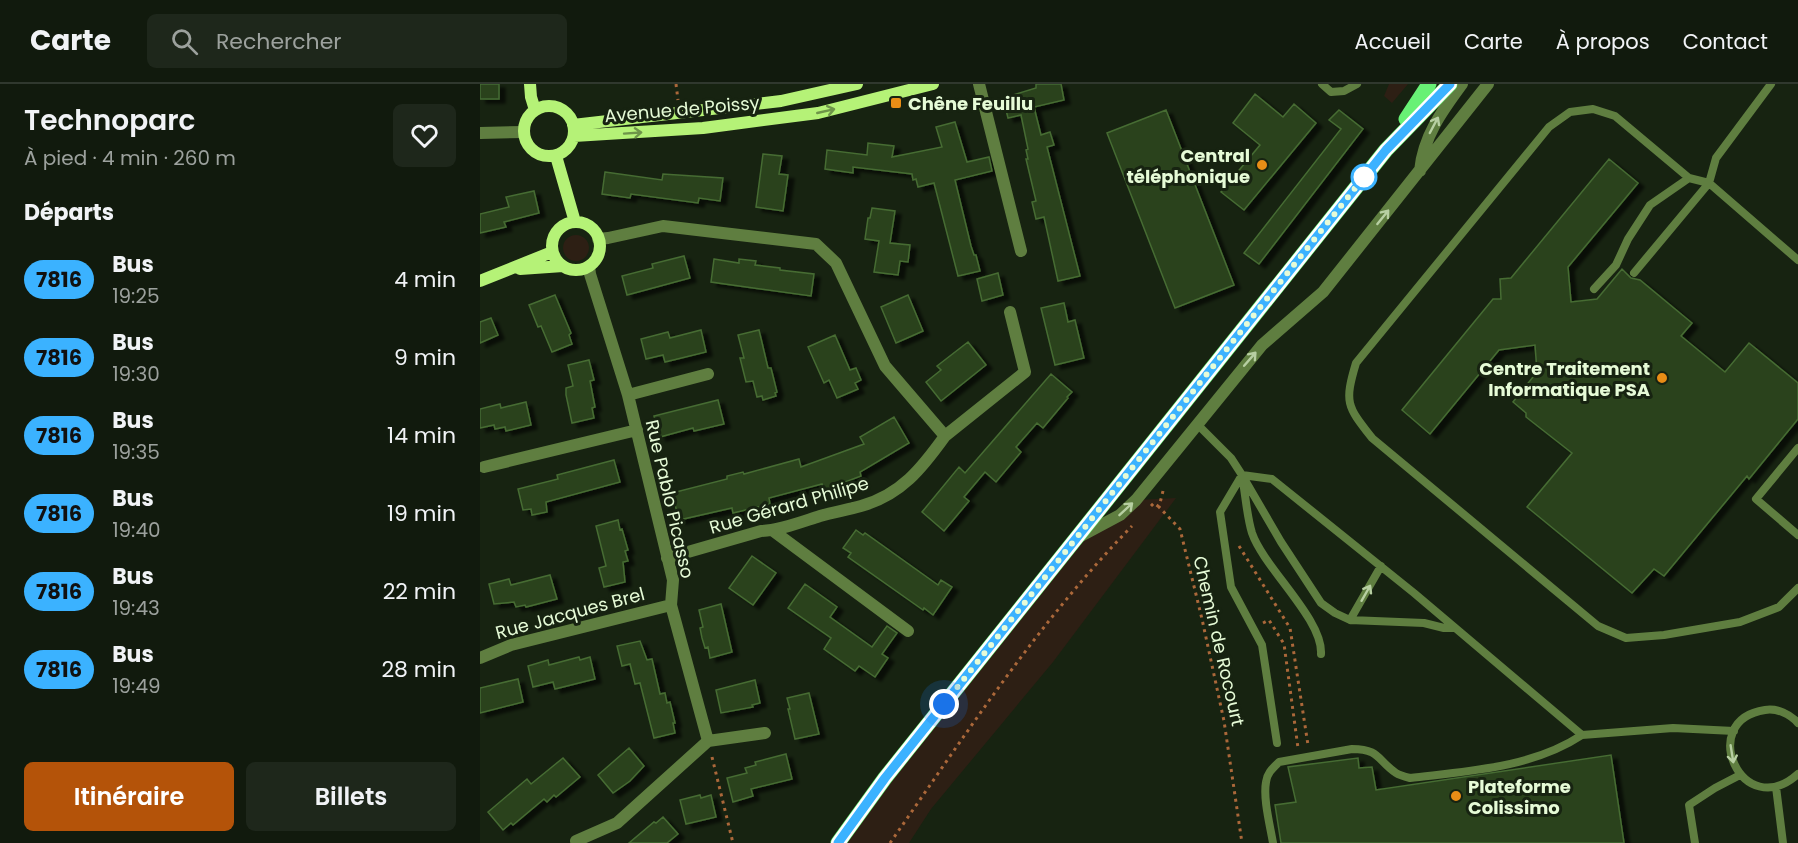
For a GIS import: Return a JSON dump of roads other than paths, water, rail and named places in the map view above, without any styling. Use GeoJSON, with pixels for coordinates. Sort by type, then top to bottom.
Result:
{"type":"FeatureCollection","features":[{"type":"Feature","properties":{"kind":"main road"},"geometry":{"type":"LineString","coordinates":[[838,843],[885,778],[1386,150],[1450,84]]}},
{"type":"Feature","properties":{"kind":"main road"},"geometry":{"type":"LineString","coordinates":[[1386,150],[1427,85]]}},
{"type":"Feature","properties":{"kind":"street"},"geometry":{"type":"LineString","coordinates":[[530,84],[535,110]]}},
{"type":"Feature","properties":{"kind":"street","name":"Avenue de Poissy"},"geometry":{"type":"LineString","coordinates":[[574,130],[781,101],[857,84]]}},
{"type":"Feature","properties":{"kind":"street","name":"Avenue de Poissy"},"geometry":{"type":"LineString","coordinates":[[574,130],[703,128],[818,113],[933,84]]}},
{"type":"Feature","properties":{"kind":"street"},"geometry":{"type":"LineString","coordinates":[[979,84],[1021,251]]}},
{"type":"Feature","properties":{"kind":"street"},"geometry":{"type":"LineString","coordinates":[[1420,172],[1421,159],[1431,129],[1461,84]]}},
{"type":"Feature","properties":{"kind":"street"},"geometry":{"type":"LineString","coordinates":[[1076,538],[1120,515],[1136,500],[1262,345],[1323,292],[1488,84]]}},
{"type":"Feature","properties":{"kind":"street"},"geometry":{"type":"LineString","coordinates":[[545,106],[554,106],[563,110],[569,117],[574,130],[568,148],[556,156],[538,154],[531,149],[524,132],[528,117],[535,110],[545,106]]}},
{"type":"Feature","properties":{"kind":"street"},"geometry":{"type":"LineString","coordinates":[[480,134],[524,132]]}},
{"type":"Feature","properties":{"kind":"street"},"geometry":{"type":"LineString","coordinates":[[556,156],[575,222]]}},
{"type":"Feature","properties":{"kind":"street"},"geometry":{"type":"LineString","coordinates":[[575,222],[581,222],[592,228],[598,239],[598,254],[589,266],[580,269],[563,266],[552,252],[554,235],[559,228],[575,222]]}},
{"type":"Feature","properties":{"kind":"street"},"geometry":{"type":"LineString","coordinates":[[598,239],[663,226],[816,244],[836,263],[885,366],[945,436]]}},
{"type":"Feature","properties":{"kind":"street"},"geometry":{"type":"LineString","coordinates":[[480,281],[552,252]]}},
{"type":"Feature","properties":{"kind":"street"},"geometry":{"type":"LineString","coordinates":[[510,270],[563,266]]}},
{"type":"Feature","properties":{"kind":"street","name":"Rue Pablo Picasso"},"geometry":{"type":"LineString","coordinates":[[589,266],[628,395],[673,580],[671,605],[708,741]]}},
{"type":"Feature","properties":{"kind":"street","name":"Rue Gérard Philipe"},"geometry":{"type":"LineString","coordinates":[[668,558],[761,531],[863,506],[894,492],[920,470],[945,436],[1025,372],[1010,312]]}},
{"type":"Feature","properties":{"kind":"street"},"geometry":{"type":"LineString","coordinates":[[628,395],[708,374]]}},
{"type":"Feature","properties":{"kind":"street"},"geometry":{"type":"LineString","coordinates":[[484,467],[636,430]]}},
{"type":"Feature","properties":{"kind":"street"},"geometry":{"type":"LineString","coordinates":[[772,530],[908,631]]}},
{"type":"Feature","properties":{"kind":"street","name":"Rue Jacques Brel"},"geometry":{"type":"LineString","coordinates":[[480,658],[511,645],[671,605]]}},
{"type":"Feature","properties":{"kind":"street"},"geometry":{"type":"LineString","coordinates":[[576,842],[617,823],[708,741],[765,733]]}},
{"type":"Feature","properties":{"kind":"lane"},"geometry":{"type":"LineString","coordinates":[[1322,84],[1331,92],[1344,91],[1357,84]]}},
{"type":"Feature","properties":{"kind":"lane"},"geometry":{"type":"LineString","coordinates":[[1634,273],[1709,183],[1716,158],[1771,84]]}},
{"type":"Feature","properties":{"kind":"lane"},"geometry":{"type":"LineString","coordinates":[[1798,260],[1709,183],[1689,178],[1615,116],[1593,109],[1570,112],[1549,127],[1356,363],[1349,388],[1352,411],[1372,438],[1598,626],[1626,638],[1665,635],[1740,622],[1779,608],[1798,588]]}},
{"type":"Feature","properties":{"kind":"lane"},"geometry":{"type":"LineString","coordinates":[[1594,289],[1616,265],[1628,239],[1650,206],[1669,190],[1689,178]]}},
{"type":"Feature","properties":{"kind":"lane"},"geometry":{"type":"LineString","coordinates":[[1197,424],[1231,458],[1281,542],[1321,603],[1350,620],[1424,623],[1454,628]]}},
{"type":"Feature","properties":{"kind":"lane"},"geometry":{"type":"LineString","coordinates":[[1798,448],[1756,499],[1798,535]]}},
{"type":"Feature","properties":{"kind":"lane"},"geometry":{"type":"LineString","coordinates":[[1242,475],[1272,479],[1382,566],[1582,735]]}},
{"type":"Feature","properties":{"kind":"lane"},"geometry":{"type":"LineString","coordinates":[[1242,475],[1220,512],[1231,587],[1262,645],[1277,743]]}},
{"type":"Feature","properties":{"kind":"lane"},"geometry":{"type":"LineString","coordinates":[[1242,475],[1252,534],[1312,625],[1321,654]]}},
{"type":"Feature","properties":{"kind":"lane"},"geometry":{"type":"LineString","coordinates":[[1350,620],[1382,566]]}},
{"type":"Feature","properties":{"kind":"lane"},"geometry":{"type":"LineString","coordinates":[[1798,711],[1784,712],[1769,709],[1755,711],[1742,719],[1734,731],[1730,746],[1732,761],[1740,775],[1750,783],[1763,787],[1776,787],[1790,782],[1798,774]]}},
{"type":"Feature","properties":{"kind":"lane"},"geometry":{"type":"LineString","coordinates":[[1784,712],[1798,723]]}},
{"type":"Feature","properties":{"kind":"lane"},"geometry":{"type":"LineString","coordinates":[[1273,843],[1266,781],[1271,770],[1279,762],[1363,749],[1383,759],[1396,773],[1410,778],[1512,764],[1569,744],[1582,735],[1673,728],[1734,731]]}},
{"type":"Feature","properties":{"kind":"lane"},"geometry":{"type":"LineString","coordinates":[[1695,843],[1689,805],[1740,775]]}},
{"type":"Feature","properties":{"kind":"lane"},"geometry":{"type":"LineString","coordinates":[[1776,787],[1782,843]]}},
{"type":"Feature","properties":{"kind":"place","name":"Chêne Feuillu"},"geometry":{"type":"Point","coordinates":[896,103]}},
{"type":"Feature","properties":{"kind":"place","name":"Central téléphonique"},"geometry":{"type":"Point","coordinates":[1262,165]}},
{"type":"Feature","properties":{"kind":"place","name":"Centre Traitement Informatique PSA"},"geometry":{"type":"Point","coordinates":[1662,378]}},
{"type":"Feature","properties":{"kind":"place","name":"Plateforme Colissimo"},"geometry":{"type":"Point","coordinates":[1456,796]}}]}
